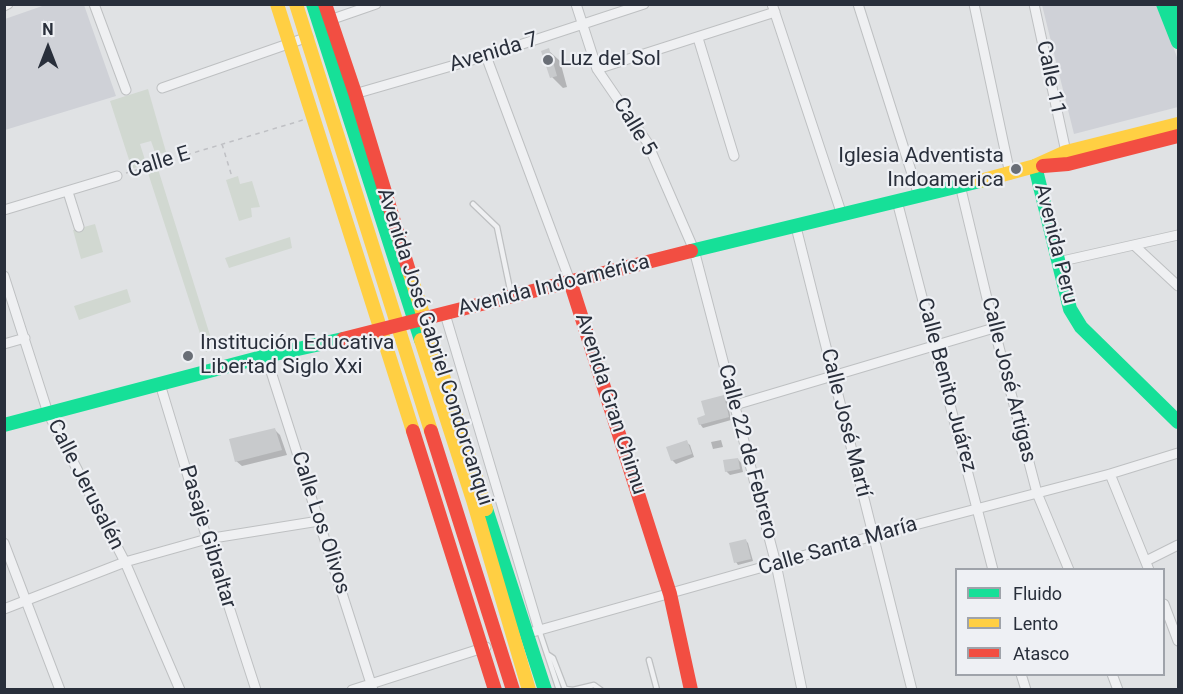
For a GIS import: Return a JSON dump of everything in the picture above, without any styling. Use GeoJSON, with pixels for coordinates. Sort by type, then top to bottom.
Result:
{"type":"FeatureCollection","features":[{"type":"Feature","properties":{"kind":"main road"},"geometry":{"type":"LineString","coordinates":[[277,4],[495,690]]}},
{"type":"Feature","properties":{"kind":"main road","name":"Avenida José Gabriel Condorcanqui"},"geometry":{"type":"LineString","coordinates":[[296,4],[513,690]]}},
{"type":"Feature","properties":{"kind":"main road","name":"Avenida José Gabriel Condorcanqui"},"geometry":{"type":"LineString","coordinates":[[313,4],[325,21],[349,96],[419,320],[529,690]]}},
{"type":"Feature","properties":{"kind":"main road","name":"Avenida José Gabriel Condorcanqui"},"geometry":{"type":"LineString","coordinates":[[325,4],[325,21]]}},
{"type":"Feature","properties":{"kind":"main road"},"geometry":{"type":"LineString","coordinates":[[1162,4],[1179,42]]}},
{"type":"Feature","properties":{"kind":"main road"},"geometry":{"type":"LineString","coordinates":[[1174,4],[1179,15]]}},
{"type":"Feature","properties":{"kind":"main road","name":"Avenida Indoamérica"},"geometry":{"type":"LineString","coordinates":[[4,425],[266,356],[380,331],[694,250],[1010,174],[1066,152],[1179,124]]}},
{"type":"Feature","properties":{"kind":"main road","name":"Avenida Indoamérica"},"geometry":{"type":"LineString","coordinates":[[1035,166],[1068,164],[1179,136]]}},
{"type":"Feature","properties":{"kind":"main road","name":"Avenida Peru"},"geometry":{"type":"LineString","coordinates":[[1035,166],[1070,309],[1081,327],[1179,422]]}},
{"type":"Feature","properties":{"kind":"main road","name":"Avenida Gran Chimu"},"geometry":{"type":"LineString","coordinates":[[570,281],[670,594],[691,690]]}},
{"type":"Feature","properties":{"kind":"main road","name":"Avenida José Gabriel Condorcanqui"},"geometry":{"type":"LineString","coordinates":[[419,320],[533,632],[545,690]]}},
{"type":"Feature","properties":{"kind":"street"},"geometry":{"type":"LineString","coordinates":[[94,4],[126,90]]}},
{"type":"Feature","properties":{"kind":"street"},"geometry":{"type":"LineString","coordinates":[[162,88],[307,39],[325,21],[376,4]]}},
{"type":"Feature","properties":{"kind":"street","name":"Calle 5"},"geometry":{"type":"LineString","coordinates":[[576,4],[597,69],[647,142],[694,250]]}},
{"type":"Feature","properties":{"kind":"street","name":"Avenida 7"},"geometry":{"type":"LineString","coordinates":[[349,96],[583,26],[644,4]]}},
{"type":"Feature","properties":{"kind":"street"},"geometry":{"type":"LineString","coordinates":[[858,4],[919,196]]}},
{"type":"Feature","properties":{"kind":"street"},"geometry":{"type":"LineString","coordinates":[[974,4],[1010,174]]}},
{"type":"Feature","properties":{"kind":"street","name":"Calle 11"},"geometry":{"type":"LineString","coordinates":[[1034,4],[1066,152]]}},
{"type":"Feature","properties":{"kind":"street"},"geometry":{"type":"LineString","coordinates":[[597,69],[698,38],[774,8],[842,215]]}},
{"type":"Feature","properties":{"kind":"street"},"geometry":{"type":"LineString","coordinates":[[698,38],[734,156]]}},
{"type":"Feature","properties":{"kind":"street","name":"Avenida Gran Chimu"},"geometry":{"type":"LineString","coordinates":[[486,56],[570,281]]}},
{"type":"Feature","properties":{"kind":"street","name":"Calle E"},"geometry":{"type":"LineString","coordinates":[[4,210],[117,176]]}},
{"type":"Feature","properties":{"kind":"street","name":"Calle José Artigas"},"geometry":{"type":"LineString","coordinates":[[960,185],[1037,493],[1068,568]]}},
{"type":"Feature","properties":{"kind":"street"},"geometry":{"type":"LineString","coordinates":[[68,192],[79,227]]}},
{"type":"Feature","properties":{"kind":"street","name":"Calle Benito Juárez"},"geometry":{"type":"LineString","coordinates":[[897,201],[979,508],[993,568]]}},
{"type":"Feature","properties":{"kind":"street","name":"Calle José Martí"},"geometry":{"type":"LineString","coordinates":[[796,227],[912,690]]}},
{"type":"Feature","properties":{"kind":"street"},"geometry":{"type":"LineString","coordinates":[[1058,262],[1179,235]]}},
{"type":"Feature","properties":{"kind":"street"},"geometry":{"type":"LineString","coordinates":[[1134,246],[1179,286]]}},
{"type":"Feature","properties":{"kind":"street","name":"Calle 22 de Febrero"},"geometry":{"type":"LineString","coordinates":[[694,250],[776,564],[802,690]]}},
{"type":"Feature","properties":{"kind":"street","name":"Calle Jerusalén"},"geometry":{"type":"LineString","coordinates":[[4,276],[48,413],[125,562],[180,690]]}},
{"type":"Feature","properties":{"kind":"street"},"geometry":{"type":"LineString","coordinates":[[445,314],[533,632]]}},
{"type":"Feature","properties":{"kind":"street"},"geometry":{"type":"LineString","coordinates":[[735,405],[994,328]]}},
{"type":"Feature","properties":{"kind":"street"},"geometry":{"type":"LineString","coordinates":[[4,344],[25,338]]}},
{"type":"Feature","properties":{"kind":"street","name":"Calle Los Olivos"},"geometry":{"type":"LineString","coordinates":[[266,356],[372,686]]}},
{"type":"Feature","properties":{"kind":"street","name":"Pasaje Gibraltar"},"geometry":{"type":"LineString","coordinates":[[160,384],[256,690]]}},
{"type":"Feature","properties":{"kind":"street","name":"Calle Santa María"},"geometry":{"type":"LineString","coordinates":[[352,690],[372,686],[533,632],[873,536],[1110,474],[1179,453]]}},
{"type":"Feature","properties":{"kind":"street"},"geometry":{"type":"LineString","coordinates":[[1110,474],[1148,565],[1179,545]]}},
{"type":"Feature","properties":{"kind":"street"},"geometry":{"type":"LineString","coordinates":[[4,609],[125,562],[207,539],[319,521]]}},
{"type":"Feature","properties":{"kind":"street"},"geometry":{"type":"LineString","coordinates":[[4,543],[60,690]]}},
{"type":"Feature","properties":{"kind":"street"},"geometry":{"type":"LineString","coordinates":[[1165,606],[1179,640]]}},
{"type":"Feature","properties":{"kind":"street"},"geometry":{"type":"LineString","coordinates":[[1112,676],[1118,690]]}},
{"type":"Feature","properties":{"kind":"lane"},"geometry":{"type":"LineString","coordinates":[[473,204],[497,227],[512,297]]}},
{"type":"Feature","properties":{"kind":"lane"},"geometry":{"type":"LineString","coordinates":[[533,632],[553,658],[565,688],[573,690],[594,686],[602,690]]}},
{"type":"Feature","properties":{"kind":"lane"},"geometry":{"type":"LineString","coordinates":[[548,654],[559,690]]}},
{"type":"Feature","properties":{"kind":"lane"},"geometry":{"type":"LineString","coordinates":[[649,660],[657,690]]}},
{"type":"Feature","properties":{"kind":"path","name":"Calle E"},"geometry":{"type":"LineString","coordinates":[[117,176],[314,117]]}},
{"type":"Feature","properties":{"kind":"path"},"geometry":{"type":"LineString","coordinates":[[222,144],[232,177]]}},
{"type":"Feature","properties":{"kind":"shaded area"},"geometry":{"type":"Polygon","coordinates":[[[48,4],[84,5],[116,96],[5,130],[5,19],[48,4]]]}},
{"type":"Feature","properties":{"kind":"shaded area"},"geometry":{"type":"Polygon","coordinates":[[[1042,5],[1158,5],[1178,60],[1178,107],[1074,134],[1042,5]]]}},
{"type":"Feature","properties":{"kind":"shaded area"},"geometry":{"type":"Polygon","coordinates":[[[148,89],[166,152],[156,155],[151,141],[140,144],[146,163],[132,169],[110,101],[148,89]]]}},
{"type":"Feature","properties":{"kind":"shaded area"},"geometry":{"type":"Polygon","coordinates":[[[158,169],[214,348],[206,352],[148,173],[158,169]]]}},
{"type":"Feature","properties":{"kind":"shaded area"},"geometry":{"type":"Polygon","coordinates":[[[238,176],[240,184],[252,181],[260,207],[251,208],[252,217],[239,221],[226,180],[238,176]]]}},
{"type":"Feature","properties":{"kind":"shaded area"},"geometry":{"type":"Polygon","coordinates":[[[95,224],[103,252],[81,259],[73,230],[95,224]]]}},
{"type":"Feature","properties":{"kind":"shaded area"},"geometry":{"type":"Polygon","coordinates":[[[290,237],[292,248],[229,268],[225,258],[290,237]]]}},
{"type":"Feature","properties":{"kind":"shaded area"},"geometry":{"type":"Polygon","coordinates":[[[127,289],[131,302],[79,320],[74,306],[127,289]]]}},
{"type":"Feature","properties":{"kind":"building","name":"Luz del Sol"},"geometry":{"type":"Polygon","coordinates":[[[549,48],[557,76],[550,78],[541,51],[549,48]]]}},
{"type":"Feature","properties":{"kind":"building"},"geometry":{"type":"Polygon","coordinates":[[[724,395],[729,417],[699,425],[697,418],[705,415],[701,401],[724,395]]]}},
{"type":"Feature","properties":{"kind":"building"},"geometry":{"type":"Polygon","coordinates":[[[275,428],[282,450],[235,462],[229,439],[275,428]]]}},
{"type":"Feature","properties":{"kind":"building"},"geometry":{"type":"Polygon","coordinates":[[[687,440],[692,454],[671,461],[666,447],[687,440]]]}},
{"type":"Feature","properties":{"kind":"building"},"geometry":{"type":"Polygon","coordinates":[[[738,458],[740,469],[725,472],[723,460],[738,458]]]}},
{"type":"Feature","properties":{"kind":"building"},"geometry":{"type":"Polygon","coordinates":[[[746,539],[751,559],[734,563],[729,543],[746,539]]]}},
{"type":"Feature","properties":{"kind":"traffic: fast"},"geometry":{"type":"LineString","coordinates":[[313,4],[421,340]]}},
{"type":"Feature","properties":{"kind":"traffic: fast"},"geometry":{"type":"LineString","coordinates":[[1163,4],[1178,42]]}},
{"type":"Feature","properties":{"kind":"traffic: fast"},"geometry":{"type":"LineString","coordinates":[[1174,4],[1178,15]]}},
{"type":"Feature","properties":{"kind":"traffic: fast"},"geometry":{"type":"LineString","coordinates":[[1035,166],[1070,309],[1081,327],[1178,422]]}},
{"type":"Feature","properties":{"kind":"traffic: fast"},"geometry":{"type":"LineString","coordinates":[[691,251],[980,181]]}},
{"type":"Feature","properties":{"kind":"traffic: fast"},"geometry":{"type":"LineString","coordinates":[[4,425],[266,356],[343,339]]}},
{"type":"Feature","properties":{"kind":"traffic: fast"},"geometry":{"type":"LineString","coordinates":[[486,509],[545,690]]}},
{"type":"Feature","properties":{"kind":"traffic: slow"},"geometry":{"type":"LineString","coordinates":[[277,4],[413,431]]}},
{"type":"Feature","properties":{"kind":"traffic: slow"},"geometry":{"type":"LineString","coordinates":[[296,4],[431,431]]}},
{"type":"Feature","properties":{"kind":"traffic: slow"},"geometry":{"type":"LineString","coordinates":[[980,181],[1035,166],[1066,152],[1178,124]]}},
{"type":"Feature","properties":{"kind":"traffic: slow"},"geometry":{"type":"LineString","coordinates":[[409,271],[486,509]]}},
{"type":"Feature","properties":{"kind":"traffic: slow"},"geometry":{"type":"LineString","coordinates":[[421,340],[473,500],[529,690]]}},
{"type":"Feature","properties":{"kind":"traffic: jam"},"geometry":{"type":"LineString","coordinates":[[325,4],[355,93],[409,271]]}},
{"type":"Feature","properties":{"kind":"traffic: jam"},"geometry":{"type":"LineString","coordinates":[[1043,166],[1068,164],[1178,136]]}},
{"type":"Feature","properties":{"kind":"traffic: jam"},"geometry":{"type":"LineString","coordinates":[[343,339],[691,251]]}},
{"type":"Feature","properties":{"kind":"traffic: jam"},"geometry":{"type":"LineString","coordinates":[[570,281],[670,594],[691,690]]}},
{"type":"Feature","properties":{"kind":"traffic: jam"},"geometry":{"type":"LineString","coordinates":[[413,431],[495,690]]}},
{"type":"Feature","properties":{"kind":"traffic: jam"},"geometry":{"type":"LineString","coordinates":[[431,431],[513,690]]}},
{"type":"Feature","properties":{"kind":"place","name":"Luz del Sol"},"geometry":{"type":"Point","coordinates":[548,60]}},
{"type":"Feature","properties":{"kind":"place","name":"Iglesia Adventista Indoamerica"},"geometry":{"type":"Point","coordinates":[1016,169]}},
{"type":"Feature","properties":{"kind":"place","name":"Institución Educativa Libertad Siglo Xxi"},"geometry":{"type":"Point","coordinates":[188,356]}}]}
